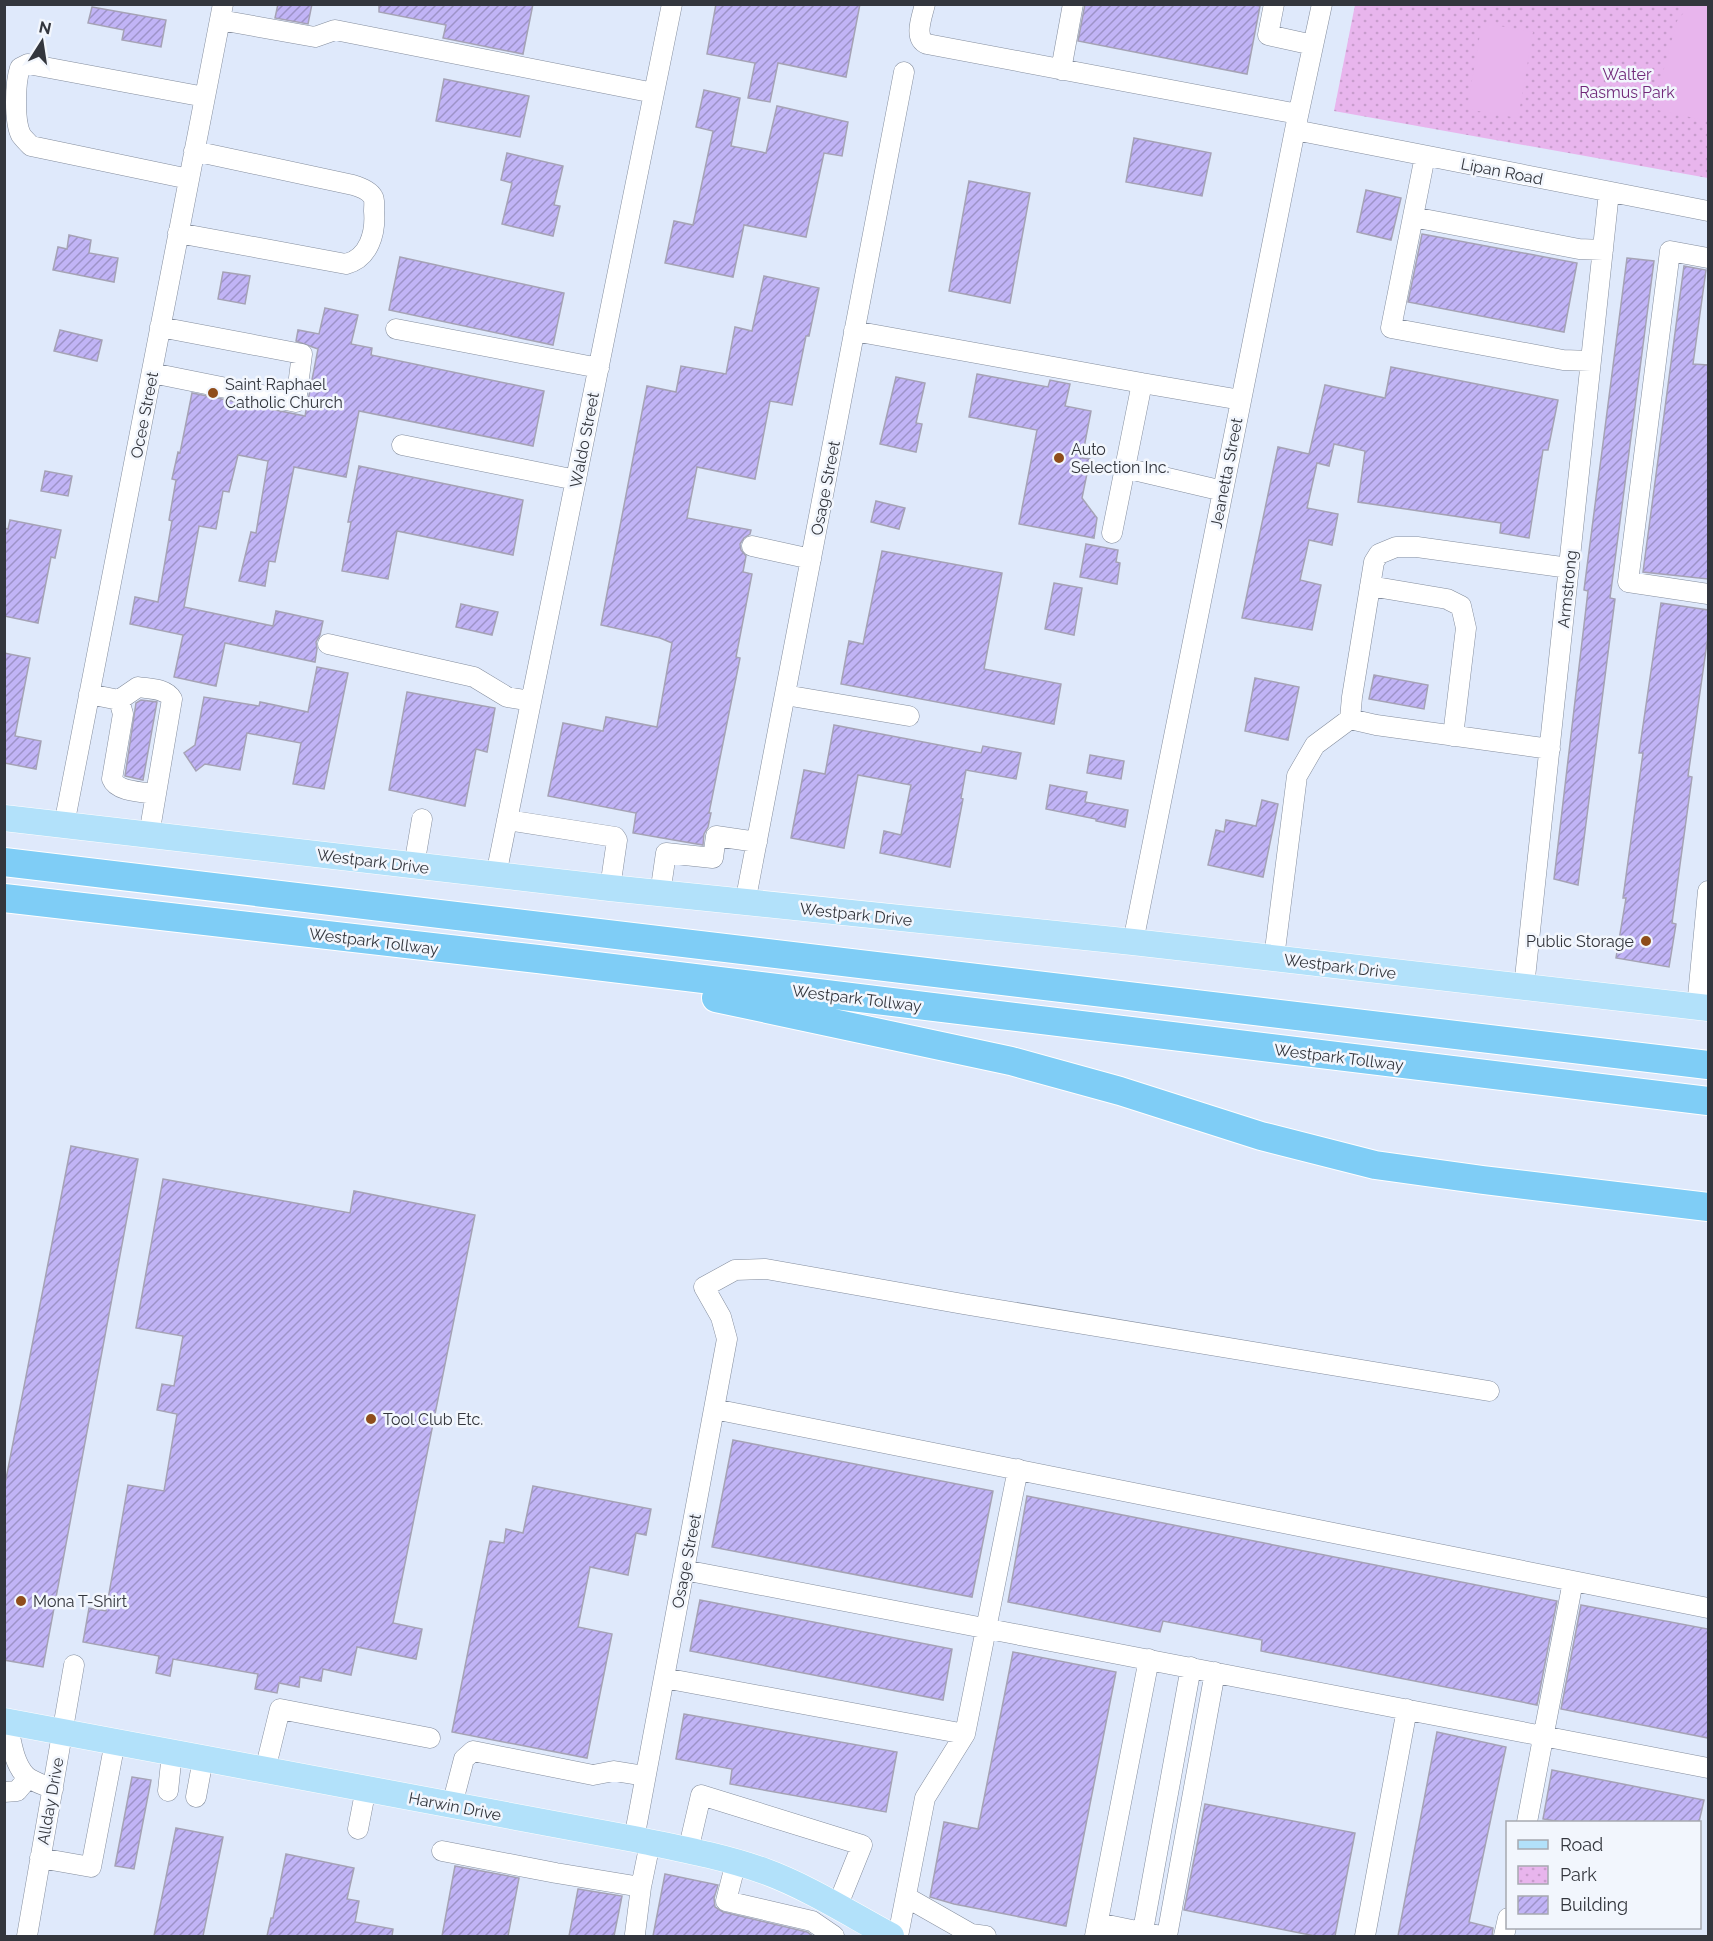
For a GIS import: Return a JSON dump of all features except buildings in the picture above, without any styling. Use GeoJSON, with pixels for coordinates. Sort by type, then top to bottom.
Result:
{"type":"FeatureCollection","features":[{"type":"Feature","properties":{"kind":"highway","name":"Westpark Tollway"},"geometry":{"type":"LineString","coordinates":[[4,862],[1708,1065]]}},
{"type":"Feature","properties":{"kind":"highway","name":"Westpark Tollway"},"geometry":{"type":"LineString","coordinates":[[4,898],[537,959],[1708,1101]]}},
{"type":"Feature","properties":{"kind":"highway"},"geometry":{"type":"LineString","coordinates":[[537,959],[1011,1061],[1120,1091],[1261,1136],[1375,1165],[1708,1207]]}},
{"type":"Feature","properties":{"kind":"main road","name":"Westpark Drive"},"geometry":{"type":"LineString","coordinates":[[4,818],[660,894],[1133,942],[1703,1008]]}},
{"type":"Feature","properties":{"kind":"main road","name":"Harwin Drive"},"geometry":{"type":"LineString","coordinates":[[6,1721],[642,1841],[736,1862],[792,1884],[891,1936]]}},
{"type":"Feature","properties":{"kind":"street","name":"Waldo Street"},"geometry":{"type":"LineString","coordinates":[[496,875],[672,4]]}},
{"type":"Feature","properties":{"kind":"street","name":"Lipan Road"},"geometry":{"type":"LineString","coordinates":[[925,4],[919,36],[922,42],[1296,122],[1425,156],[1708,211]]}},
{"type":"Feature","properties":{"kind":"street"},"geometry":{"type":"LineString","coordinates":[[1061,70],[1073,4]]}},
{"type":"Feature","properties":{"kind":"street"},"geometry":{"type":"LineString","coordinates":[[1274,4],[1268,35],[1313,45]]}},
{"type":"Feature","properties":{"kind":"street","name":"Jeanetta Street"},"geometry":{"type":"LineString","coordinates":[[1133,942],[1296,122],[1322,4]]}},
{"type":"Feature","properties":{"kind":"street"},"geometry":{"type":"LineString","coordinates":[[222,12],[315,37],[335,30],[654,93]]}},
{"type":"Feature","properties":{"kind":"street","name":"Ocee Street"},"geometry":{"type":"LineString","coordinates":[[63,825],[222,12]]}},
{"type":"Feature","properties":{"kind":"street"},"geometry":{"type":"LineString","coordinates":[[189,179],[31,146],[22,136],[17,124],[17,77],[20,68],[28,64],[205,97]]}},
{"type":"Feature","properties":{"kind":"street","name":"Osage Street"},"geometry":{"type":"LineString","coordinates":[[746,903],[904,72]]}},
{"type":"Feature","properties":{"kind":"street"},"geometry":{"type":"LineString","coordinates":[[178,233],[346,264],[356,261],[363,255],[375,223],[374,198],[366,190],[353,185],[194,151]]}},
{"type":"Feature","properties":{"kind":"street"},"geometry":{"type":"LineString","coordinates":[[1425,156],[1391,328],[1563,360],[1591,361]]}},
{"type":"Feature","properties":{"kind":"street","name":"Armstrong"},"geometry":{"type":"LineString","coordinates":[[1524,987],[1609,192]]}},
{"type":"Feature","properties":{"kind":"street"},"geometry":{"type":"LineString","coordinates":[[1413,217],[1579,249],[1603,250]]}},
{"type":"Feature","properties":{"kind":"street"},"geometry":{"type":"LineString","coordinates":[[1708,258],[1670,251],[1628,582],[1708,594]]}},
{"type":"Feature","properties":{"kind":"street"},"geometry":{"type":"LineString","coordinates":[[152,373],[296,402],[302,354],[160,327]]}},
{"type":"Feature","properties":{"kind":"street"},"geometry":{"type":"LineString","coordinates":[[396,329],[598,368]]}},
{"type":"Feature","properties":{"kind":"street"},"geometry":{"type":"LineString","coordinates":[[854,331],[1241,400]]}},
{"type":"Feature","properties":{"kind":"street"},"geometry":{"type":"LineString","coordinates":[[1112,533],[1142,383]]}},
{"type":"Feature","properties":{"kind":"street"},"geometry":{"type":"LineString","coordinates":[[402,445],[576,480]]}},
{"type":"Feature","properties":{"kind":"street"},"geometry":{"type":"LineString","coordinates":[[1125,468],[1223,490]]}},
{"type":"Feature","properties":{"kind":"street"},"geometry":{"type":"LineString","coordinates":[[752,546],[811,559]]}},
{"type":"Feature","properties":{"kind":"street"},"geometry":{"type":"LineString","coordinates":[[1350,719],[1374,562],[1379,554],[1396,547],[1417,546],[1569,568]]}},
{"type":"Feature","properties":{"kind":"street"},"geometry":{"type":"LineString","coordinates":[[1370,586],[1447,599],[1461,606],[1466,628],[1453,736]]}},
{"type":"Feature","properties":{"kind":"street"},"geometry":{"type":"LineString","coordinates":[[328,644],[474,677],[507,697],[531,701]]}},
{"type":"Feature","properties":{"kind":"street"},"geometry":{"type":"LineString","coordinates":[[89,694],[119,700],[138,687],[171,695],[149,835]]}},
{"type":"Feature","properties":{"kind":"street"},"geometry":{"type":"LineString","coordinates":[[785,695],[909,716]]}},
{"type":"Feature","properties":{"kind":"street"},"geometry":{"type":"LineString","coordinates":[[119,700],[123,714],[112,778],[114,784],[119,788],[156,794]]}},
{"type":"Feature","properties":{"kind":"street"},"geometry":{"type":"LineString","coordinates":[[1274,958],[1297,776],[1315,745],[1350,719],[1550,749]]}},
{"type":"Feature","properties":{"kind":"street"},"geometry":{"type":"LineString","coordinates":[[414,866],[422,819]]}},
{"type":"Feature","properties":{"kind":"street"},"geometry":{"type":"LineString","coordinates":[[507,820],[615,837],[617,840],[610,888]]}},
{"type":"Feature","properties":{"kind":"street"},"geometry":{"type":"LineString","coordinates":[[660,894],[666,853],[713,858],[716,836],[757,842]]}},
{"type":"Feature","properties":{"kind":"street"},"geometry":{"type":"LineString","coordinates":[[1703,1008],[1708,891]]}},
{"type":"Feature","properties":{"kind":"street","name":"Osage Street"},"geometry":{"type":"LineString","coordinates":[[635,1934],[641,1887],[645,1776],[727,1339],[721,1317],[704,1287],[735,1270],[766,1269],[1489,1391]]}},
{"type":"Feature","properties":{"kind":"street"},"geometry":{"type":"LineString","coordinates":[[714,1409],[1708,1608]]}},
{"type":"Feature","properties":{"kind":"street"},"geometry":{"type":"LineString","coordinates":[[898,1936],[925,1798],[965,1734],[1018,1470]]}},
{"type":"Feature","properties":{"kind":"street"},"geometry":{"type":"LineString","coordinates":[[684,1570],[1708,1768]]}},
{"type":"Feature","properties":{"kind":"street"},"geometry":{"type":"LineString","coordinates":[[1527,1821],[1573,1581]]}},
{"type":"Feature","properties":{"kind":"street"},"geometry":{"type":"LineString","coordinates":[[1149,1659],[1097,1930],[1149,1935],[1191,1667]]}},
{"type":"Feature","properties":{"kind":"street","name":"Allday Drive"},"geometry":{"type":"LineString","coordinates":[[27,1936],[74,1665]]}},
{"type":"Feature","properties":{"kind":"street"},"geometry":{"type":"LineString","coordinates":[[1167,1936],[1215,1672]]}},
{"type":"Feature","properties":{"kind":"street"},"geometry":{"type":"LineString","coordinates":[[664,1678],[965,1734]]}},
{"type":"Feature","properties":{"kind":"street"},"geometry":{"type":"LineString","coordinates":[[265,1770],[279,1709],[430,1738]]}},
{"type":"Feature","properties":{"kind":"street"},"geometry":{"type":"LineString","coordinates":[[1365,1936],[1407,1709]]}},
{"type":"Feature","properties":{"kind":"street"},"geometry":{"type":"LineString","coordinates":[[6,1721],[9,1752],[22,1771],[28,1778],[53,1789]]}},
{"type":"Feature","properties":{"kind":"street"},"geometry":{"type":"LineString","coordinates":[[40,1858],[91,1867],[115,1742]]}},
{"type":"Feature","properties":{"kind":"street"},"geometry":{"type":"LineString","coordinates":[[452,1805],[464,1759],[473,1751],[593,1775],[614,1771],[645,1776]]}},
{"type":"Feature","properties":{"kind":"street"},"geometry":{"type":"LineString","coordinates":[[168,1791],[172,1753]]}},
{"type":"Feature","properties":{"kind":"street"},"geometry":{"type":"LineString","coordinates":[[196,1797],[203,1759]]}},
{"type":"Feature","properties":{"kind":"street"},"geometry":{"type":"LineString","coordinates":[[4,1792],[17,1791],[28,1778]]}},
{"type":"Feature","properties":{"kind":"street"},"geometry":{"type":"LineString","coordinates":[[358,1829],[366,1788]]}},
{"type":"Feature","properties":{"kind":"street"},"geometry":{"type":"LineString","coordinates":[[688,1851],[701,1795],[862,1845],[834,1936],[812,1921],[726,1901],[736,1862]]}},
{"type":"Feature","properties":{"kind":"street"},"geometry":{"type":"LineString","coordinates":[[442,1851],[641,1887]]}},
{"type":"Feature","properties":{"kind":"street"},"geometry":{"type":"LineString","coordinates":[[780,1913],[792,1884]]}},
{"type":"Feature","properties":{"kind":"street"},"geometry":{"type":"LineString","coordinates":[[906,1897],[971,1934],[986,1936]]}},
{"type":"Feature","properties":{"kind":"green space","name":"Walter Rasmus Park"},"geometry":{"type":"Polygon","coordinates":[[[1355,5],[1708,5],[1708,178],[1334,111],[1355,5]]]}},
{"type":"Feature","properties":{"kind":"green space"},"geometry":{"type":"Polygon","coordinates":[[[1690,5],[1708,5],[1708,121],[1653,109],[1677,21],[1690,5]]]}},
{"type":"Feature","properties":{"kind":"green space"},"geometry":{"type":"Polygon","coordinates":[[[1482,23],[1533,32],[1518,118],[1467,109],[1482,23]]]}},
{"type":"Feature","properties":{"kind":"place","name":"Saint Raphael Catholic Church"},"geometry":{"type":"Point","coordinates":[213,393]}},
{"type":"Feature","properties":{"kind":"place","name":"Auto Selection Inc."},"geometry":{"type":"Point","coordinates":[1059,458]}},
{"type":"Feature","properties":{"kind":"place","name":"Public Storage"},"geometry":{"type":"Point","coordinates":[1646,941]}},
{"type":"Feature","properties":{"kind":"place","name":"Tool Club Etc."},"geometry":{"type":"Point","coordinates":[371,1419]}},
{"type":"Feature","properties":{"kind":"place","name":"Mona T-Shirt"},"geometry":{"type":"Point","coordinates":[21,1601]}}]}
